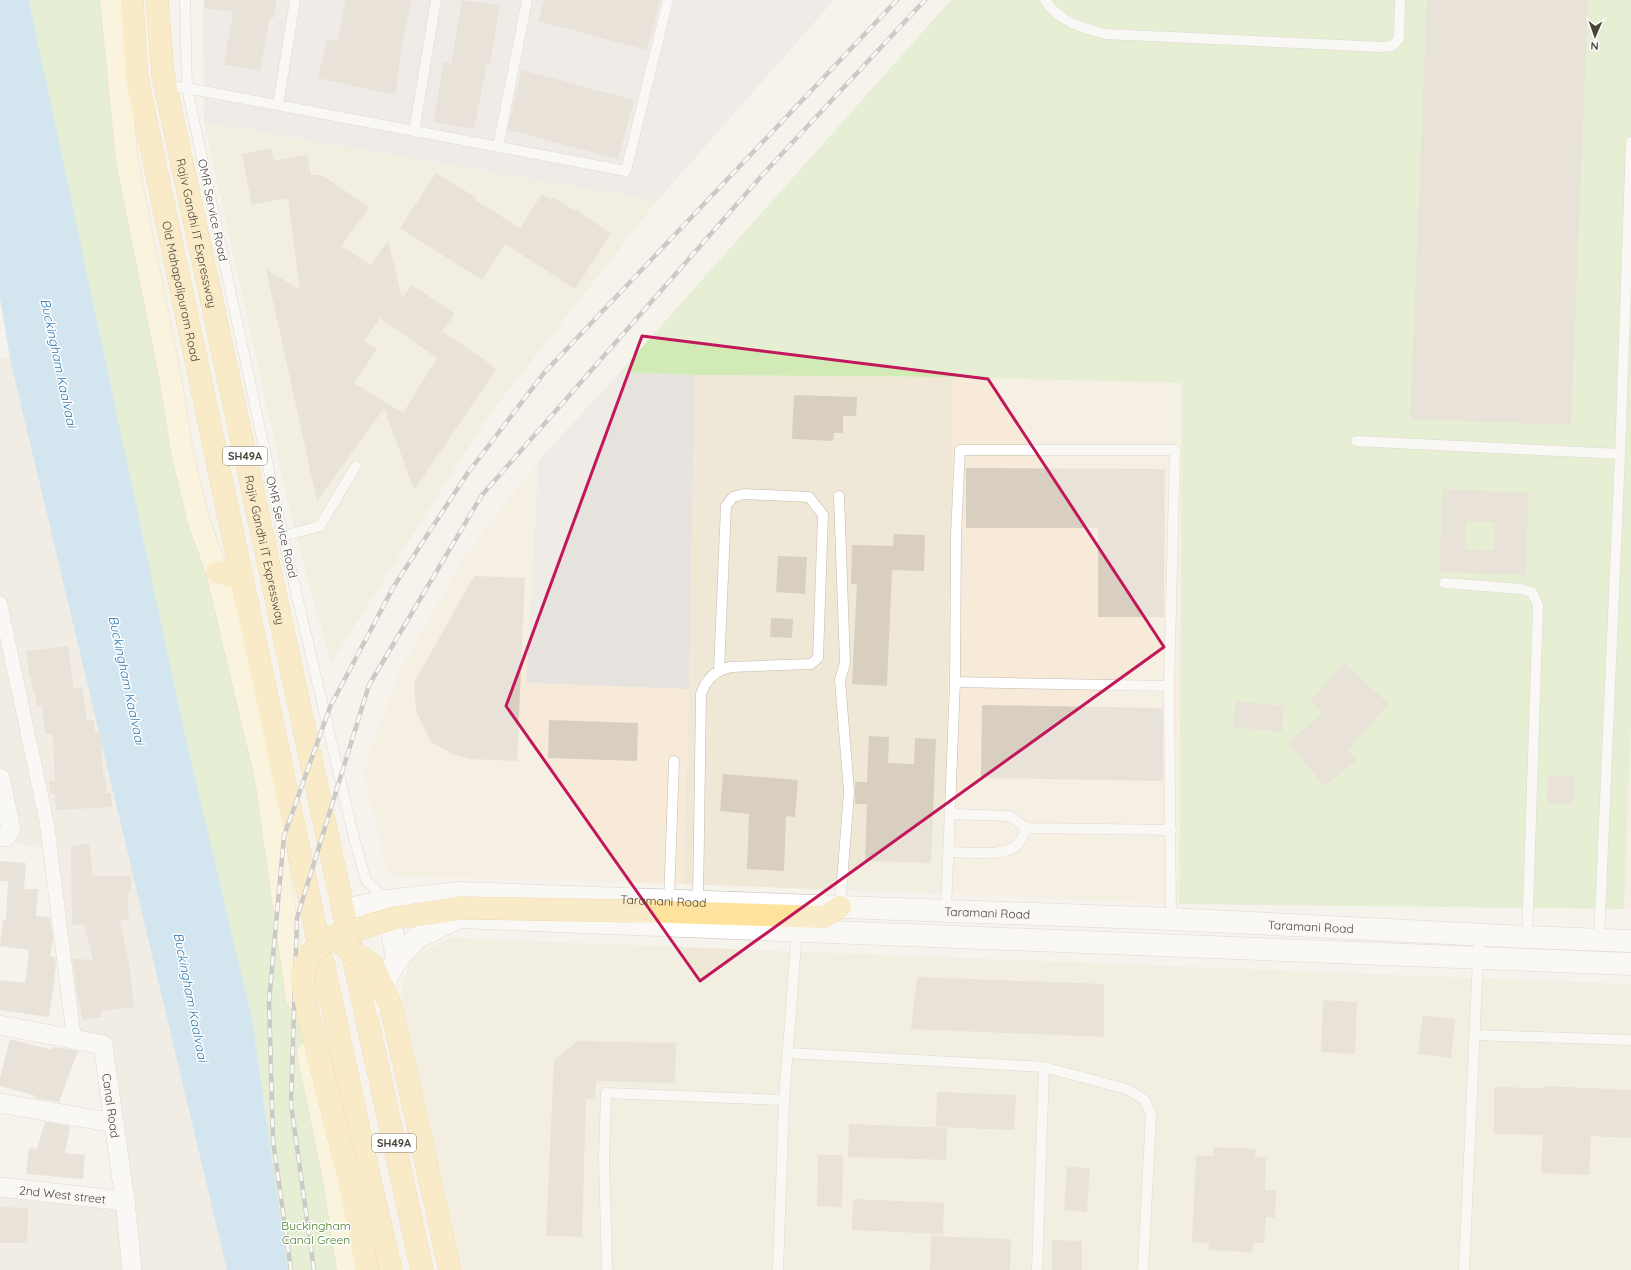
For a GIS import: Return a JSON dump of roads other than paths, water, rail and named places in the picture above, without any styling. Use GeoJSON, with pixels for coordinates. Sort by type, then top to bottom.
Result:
{"type":"FeatureCollection","features":[{"type":"Feature","properties":{"kind":"main road"},"geometry":{"type":"LineString","coordinates":[[111,0],[127,161],[171,382],[182,452],[198,519],[217,572],[266,779],[294,983],[334,1180],[348,1270]]}},
{"type":"Feature","properties":{"kind":"main road","name":"Old Mahapalipuram Road"},"geometry":{"type":"LineString","coordinates":[[132,0],[137,79],[371,1186],[391,1270]]}},
{"type":"Feature","properties":{"kind":"main road","name":"Rajiv Gandhi IT Expressway"},"geometry":{"type":"LineString","coordinates":[[157,0],[165,86],[366,1015]]}},
{"type":"Feature","properties":{"kind":"main road"},"geometry":{"type":"LineString","coordinates":[[222,480],[248,474]]}},
{"type":"Feature","properties":{"kind":"main road"},"geometry":{"type":"LineString","coordinates":[[233,534],[260,529]]}},
{"type":"Feature","properties":{"kind":"main road"},"geometry":{"type":"LineString","coordinates":[[217,572],[243,580]]}},
{"type":"Feature","properties":{"kind":"main road"},"geometry":{"type":"LineString","coordinates":[[367,1270],[346,1165],[309,1017],[303,984],[303,970],[310,953],[332,937],[394,918],[461,908],[635,911],[824,917],[840,907]]}},
{"type":"Feature","properties":{"kind":"main road"},"geometry":{"type":"LineString","coordinates":[[332,937],[372,965],[391,1006],[450,1270]]}},
{"type":"Feature","properties":{"kind":"main road","name":"SH49A"},"geometry":{"type":"LineString","coordinates":[[366,1015],[422,1270]]}},
{"type":"Feature","properties":{"kind":"street"},"geometry":{"type":"LineString","coordinates":[[0,603],[47,824],[74,1039]]}},
{"type":"Feature","properties":{"kind":"street"},"geometry":{"type":"LineString","coordinates":[[0,778],[11,829],[6,837],[0,836]]}},
{"type":"Feature","properties":{"kind":"street","name":"Taramani Road"},"geometry":{"type":"LineString","coordinates":[[344,910],[387,901],[460,893],[1171,919],[1479,935],[1631,940]]}},
{"type":"Feature","properties":{"kind":"street"},"geometry":{"type":"LineString","coordinates":[[366,1015],[397,959],[387,901]]}},
{"type":"Feature","properties":{"kind":"street","name":"Taramani Road"},"geometry":{"type":"LineString","coordinates":[[397,959],[417,938],[459,917],[1631,964]]}},
{"type":"Feature","properties":{"kind":"street","name":"Canal Road"},"geometry":{"type":"LineString","coordinates":[[0,1024],[103,1045],[125,1201],[132,1270]]}},
{"type":"Feature","properties":{"kind":"street"},"geometry":{"type":"LineString","coordinates":[[0,1103],[114,1123]]}},
{"type":"Feature","properties":{"kind":"street","name":"2nd West street"},"geometry":{"type":"LineString","coordinates":[[0,1187],[125,1201]]}},
{"type":"Feature","properties":{"kind":"lane","name":"OMR Service Road"},"geometry":{"type":"LineString","coordinates":[[185,0],[187,88],[284,536],[354,838],[366,880],[387,901]]}},
{"type":"Feature","properties":{"kind":"lane"},"geometry":{"type":"LineString","coordinates":[[278,105],[295,0]]}},
{"type":"Feature","properties":{"kind":"lane"},"geometry":{"type":"LineString","coordinates":[[414,132],[436,0]]}},
{"type":"Feature","properties":{"kind":"lane"},"geometry":{"type":"LineString","coordinates":[[498,147],[526,0]]}},
{"type":"Feature","properties":{"kind":"lane"},"geometry":{"type":"LineString","coordinates":[[165,86],[187,88],[626,171],[668,0]]}},
{"type":"Feature","properties":{"kind":"lane"},"geometry":{"type":"LineString","coordinates":[[1045,0],[1049,6],[1066,21],[1084,29],[1106,34],[1381,47],[1392,46],[1399,39],[1400,0]]}},
{"type":"Feature","properties":{"kind":"lane"},"geometry":{"type":"LineString","coordinates":[[1599,939],[1620,454],[1631,142]]}},
{"type":"Feature","properties":{"kind":"lane"},"geometry":{"type":"LineString","coordinates":[[1356,441],[1620,454]]}},
{"type":"Feature","properties":{"kind":"lane"},"geometry":{"type":"LineString","coordinates":[[946,911],[955,682],[956,534],[960,450],[1174,450],[1169,686],[1171,919]]}},
{"type":"Feature","properties":{"kind":"lane"},"geometry":{"type":"LineString","coordinates":[[284,536],[320,526],[356,466]]}},
{"type":"Feature","properties":{"kind":"lane"},"geometry":{"type":"LineString","coordinates":[[698,902],[701,694],[704,683],[719,670],[731,667],[811,664],[818,658],[823,515],[809,498],[744,494],[733,497],[726,506],[719,670]]}},
{"type":"Feature","properties":{"kind":"lane"},"geometry":{"type":"LineString","coordinates":[[839,496],[845,663],[840,680],[849,792],[840,907]]}},
{"type":"Feature","properties":{"kind":"lane"},"geometry":{"type":"LineString","coordinates":[[1444,584],[1521,589],[1532,592],[1538,605],[1527,937]]}},
{"type":"Feature","properties":{"kind":"lane"},"geometry":{"type":"LineString","coordinates":[[955,682],[1169,686]]}},
{"type":"Feature","properties":{"kind":"lane"},"geometry":{"type":"LineString","coordinates":[[669,901],[674,761]]}},
{"type":"Feature","properties":{"kind":"lane"},"geometry":{"type":"LineString","coordinates":[[950,814],[1010,816],[1026,828],[1171,830]]}},
{"type":"Feature","properties":{"kind":"lane"},"geometry":{"type":"LineString","coordinates":[[948,852],[999,852],[1012,849],[1019,843],[1026,828]]}},
{"type":"Feature","properties":{"kind":"lane"},"geometry":{"type":"LineString","coordinates":[[778,1270],[784,1100],[797,931]]}},
{"type":"Feature","properties":{"kind":"lane"},"geometry":{"type":"LineString","coordinates":[[1464,1270],[1479,935]]}},
{"type":"Feature","properties":{"kind":"lane"},"geometry":{"type":"LineString","coordinates":[[1475,1035],[1631,1040]]}},
{"type":"Feature","properties":{"kind":"lane"},"geometry":{"type":"LineString","coordinates":[[787,1053],[1044,1067],[1126,1089],[1144,1099],[1151,1113],[1143,1270]]}},
{"type":"Feature","properties":{"kind":"lane"},"geometry":{"type":"LineString","coordinates":[[1037,1270],[1044,1067]]}},
{"type":"Feature","properties":{"kind":"lane"},"geometry":{"type":"LineString","coordinates":[[607,1270],[604,1158],[606,1093],[784,1100]]}},
{"type":"Feature","properties":{"kind":"water","name":"Buckingham Kaalvaai"},"geometry":{"type":"Polygon","coordinates":[[[0,0],[29,0],[185,735],[252,1019],[288,1270],[227,1270],[10,359],[0,298],[0,0]]]}},
{"type":"Feature","properties":{"kind":"railway"},"geometry":{"type":"LineString","coordinates":[[291,1270],[273,1140],[269,1001],[284,836],[330,707],[394,586],[467,474],[544,373],[897,0]]}},
{"type":"Feature","properties":{"kind":"railway"},"geometry":{"type":"LineString","coordinates":[[314,1270],[291,1104],[297,918],[369,685],[482,495],[765,172],[925,0]]}},
{"type":"Feature","properties":{"kind":"park label","name":"Buckingham Canal Green"},"geometry":{"type":"Point","coordinates":[316,1232]}}]}
